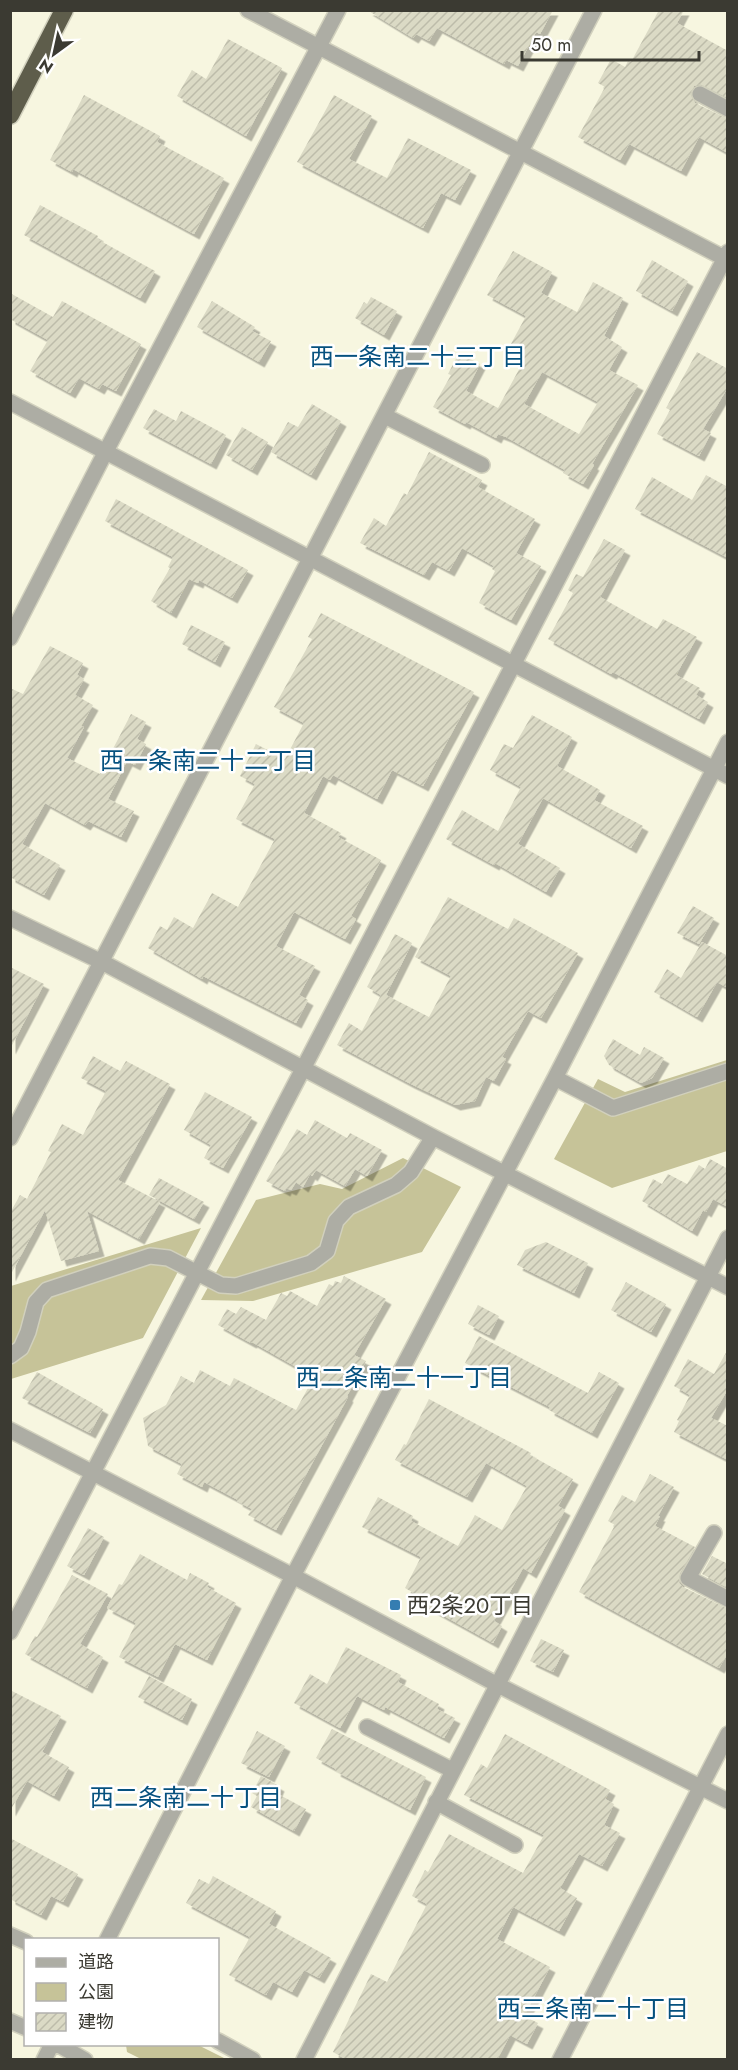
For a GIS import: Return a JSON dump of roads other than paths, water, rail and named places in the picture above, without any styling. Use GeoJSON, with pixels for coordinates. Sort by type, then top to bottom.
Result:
{"type":"FeatureCollection","features":[{"type":"Feature","properties":{"kind":"highway"},"geometry":{"type":"LineString","coordinates":[[10,115],[64,10]]}},
{"type":"Feature","properties":{"kind":"street"},"geometry":{"type":"LineString","coordinates":[[10,1632],[726,257],[248,10]]}},
{"type":"Feature","properties":{"kind":"street"},"geometry":{"type":"LineString","coordinates":[[10,638],[338,10]]}},
{"type":"Feature","properties":{"kind":"street"},"geometry":{"type":"LineString","coordinates":[[10,1138],[594,10]]}},
{"type":"Feature","properties":{"kind":"street"},"geometry":{"type":"LineString","coordinates":[[700,94],[728,109]]}},
{"type":"Feature","properties":{"kind":"street"},"geometry":{"type":"LineString","coordinates":[[10,402],[728,776]]}},
{"type":"Feature","properties":{"kind":"street"},"geometry":{"type":"LineString","coordinates":[[385,416],[482,465]]}},
{"type":"Feature","properties":{"kind":"street"},"geometry":{"type":"LineString","coordinates":[[108,1938],[293,1576],[555,1078],[728,742]]}},
{"type":"Feature","properties":{"kind":"street"},"geometry":{"type":"LineString","coordinates":[[10,918],[102,962],[558,1202],[728,1287]]}},
{"type":"Feature","properties":{"kind":"street"},"geometry":{"type":"LineString","coordinates":[[555,1078],[613,1108],[728,1071]]}},
{"type":"Feature","properties":{"kind":"street"},"geometry":{"type":"LineString","coordinates":[[10,1356],[21,1348],[36,1302],[47,1290],[150,1256],[168,1258],[221,1285],[236,1286],[311,1263],[327,1251],[336,1221],[349,1207],[396,1185],[411,1172],[433,1137]]}},
{"type":"Feature","properties":{"kind":"street"},"geometry":{"type":"LineString","coordinates":[[304,2060],[728,1238]]}},
{"type":"Feature","properties":{"kind":"street"},"geometry":{"type":"LineString","coordinates":[[10,1430],[496,1684],[728,1801]]}},
{"type":"Feature","properties":{"kind":"street"},"geometry":{"type":"LineString","coordinates":[[714,1533],[688,1578],[728,1599]]}},
{"type":"Feature","properties":{"kind":"street"},"geometry":{"type":"LineString","coordinates":[[367,1727],[452,1770]]}},
{"type":"Feature","properties":{"kind":"street"},"geometry":{"type":"LineString","coordinates":[[560,2060],[728,1734]]}},
{"type":"Feature","properties":{"kind":"street"},"geometry":{"type":"LineString","coordinates":[[436,1802],[515,1845]]}},
{"type":"Feature","properties":{"kind":"street"},"geometry":{"type":"LineString","coordinates":[[10,1935],[24,1941]]}},
{"type":"Feature","properties":{"kind":"street"},"geometry":{"type":"LineString","coordinates":[[10,2020],[24,2027]]}},
{"type":"Feature","properties":{"kind":"street"},"geometry":{"type":"LineString","coordinates":[[219,2042],[253,2060]]}},
{"type":"Feature","properties":{"kind":"street"},"geometry":{"type":"LineString","coordinates":[[44,2060],[51,2046]]}},
{"type":"Feature","properties":{"kind":"street"},"geometry":{"type":"LineString","coordinates":[[60,2046],[85,2060]]}},
{"type":"Feature","properties":{"kind":"place","name":"西2条20丁目"},"geometry":{"type":"Point","coordinates":[395,1605]}},
{"type":"Feature","properties":{"kind":"district","name":"西一条南二十三丁目"},"geometry":{"type":"Point","coordinates":[418,356]}},
{"type":"Feature","properties":{"kind":"district","name":"西一条南二十二丁目"},"geometry":{"type":"Point","coordinates":[208,760]}},
{"type":"Feature","properties":{"kind":"district","name":"西二条南二十一丁目"},"geometry":{"type":"Point","coordinates":[404,1377]}},
{"type":"Feature","properties":{"kind":"district","name":"西二条南二十丁目"},"geometry":{"type":"Point","coordinates":[186,1797]}},
{"type":"Feature","properties":{"kind":"district","name":"西三条南二十丁目"},"geometry":{"type":"Point","coordinates":[593,2008]}}]}
